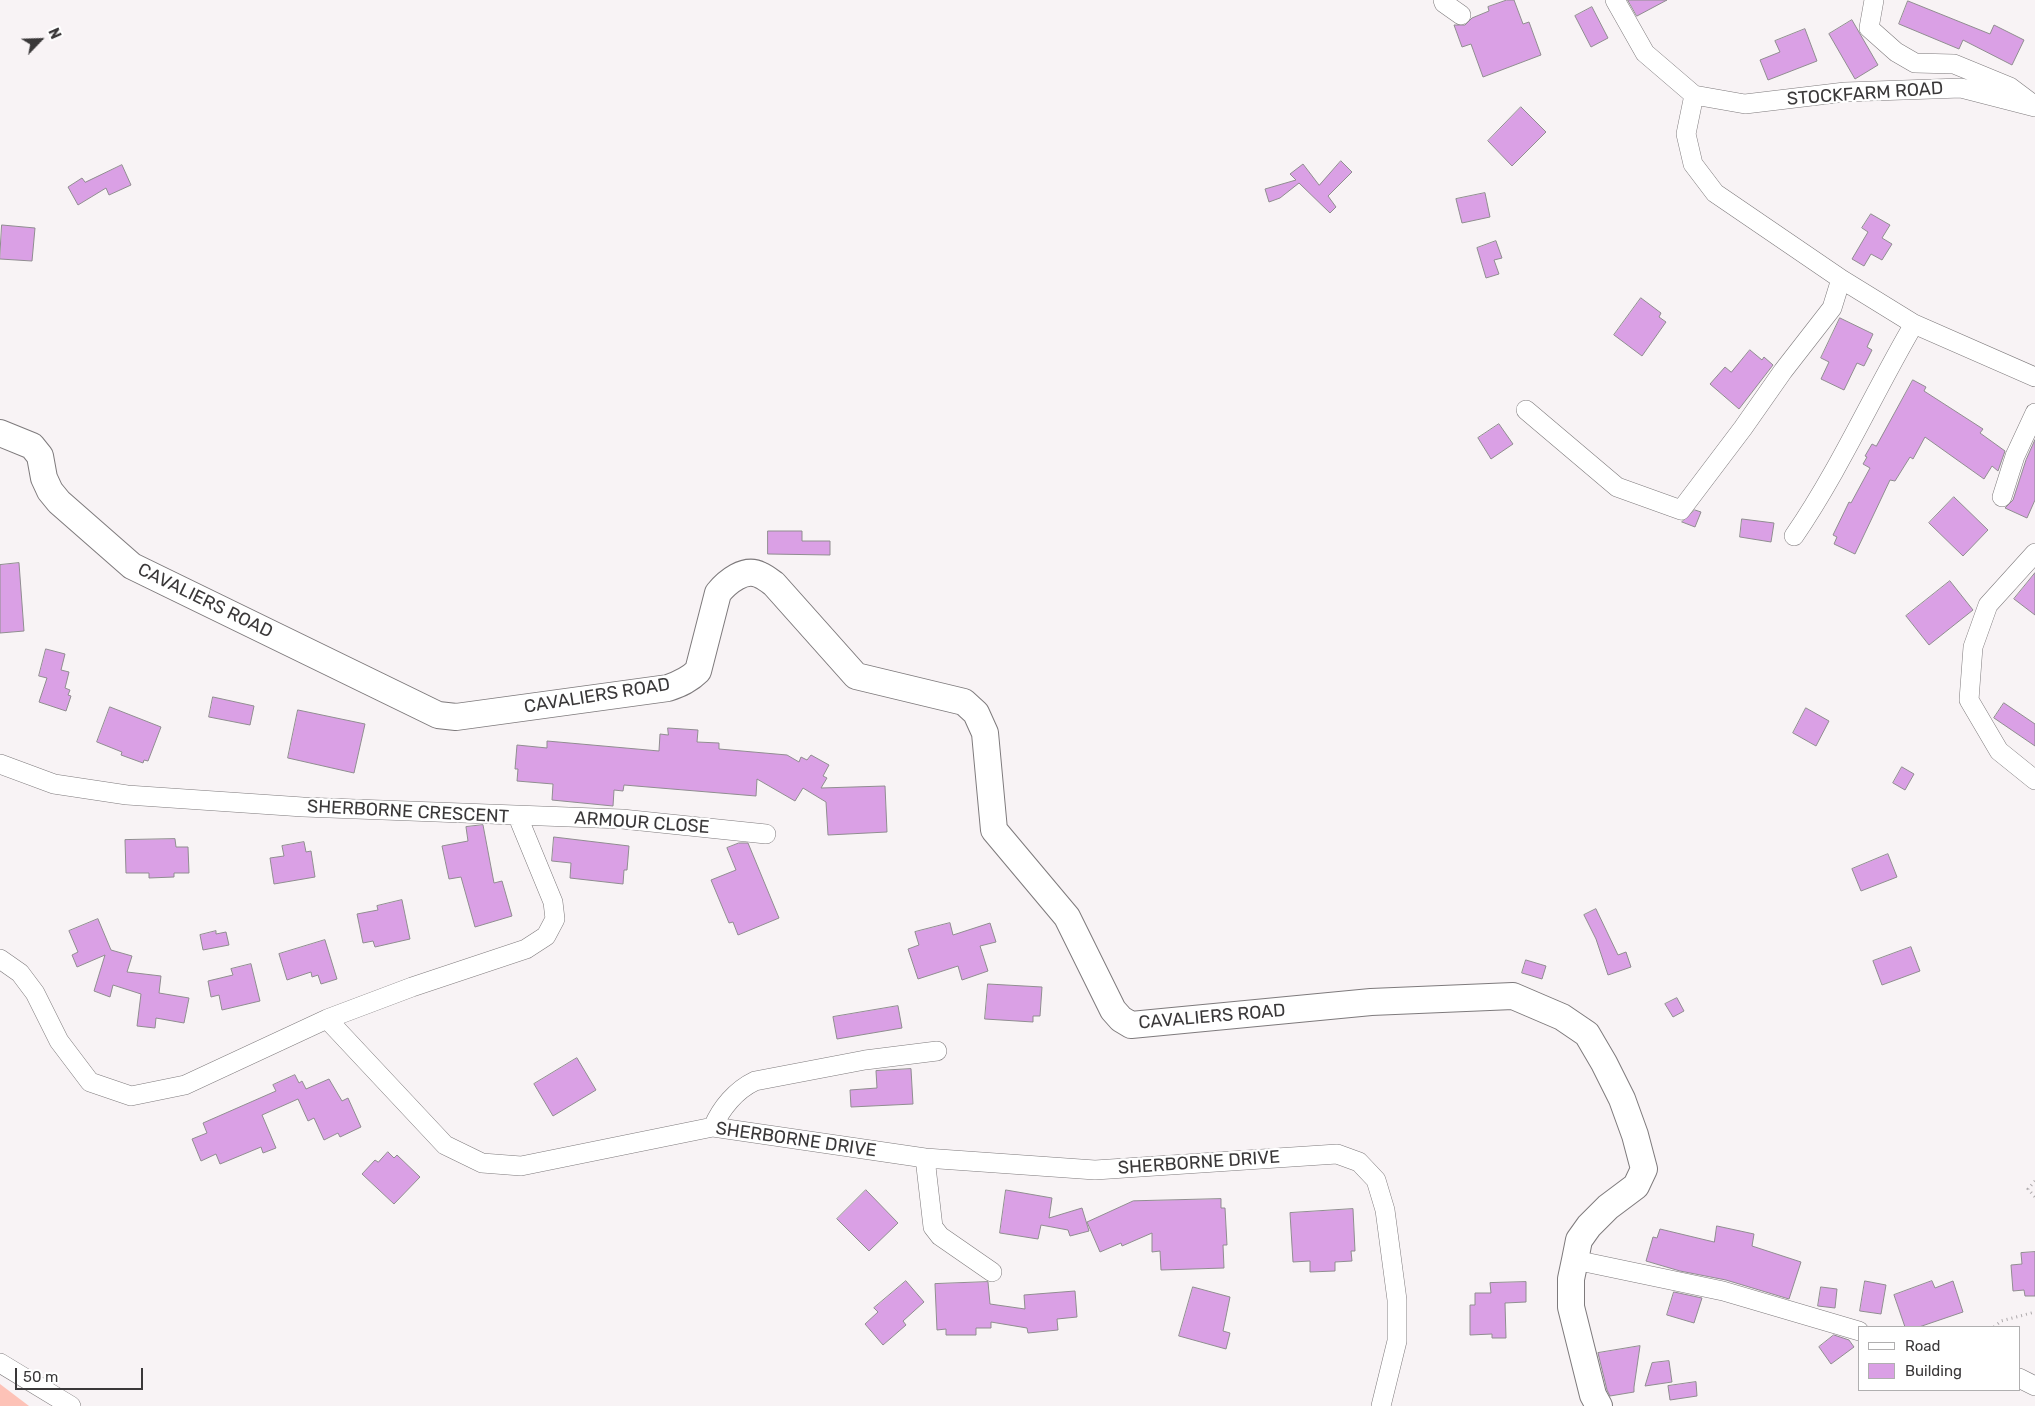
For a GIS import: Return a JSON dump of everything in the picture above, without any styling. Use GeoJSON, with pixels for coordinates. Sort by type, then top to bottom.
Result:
{"type":"FeatureCollection","features":[{"type":"Feature","properties":{"kind":"main road","name":"CAVALIERS ROAD"},"geometry":{"type":"LineString","coordinates":[[0,432],[32,446],[40,456],[44,478],[50,491],[132,566],[438,714],[456,717],[668,688],[682,683],[690,679],[698,671],[718,593],[726,583],[738,577],[748,573],[759,574],[774,584],[856,676],[964,702],[976,712],[985,733],[994,830],[1067,917],[1112,1010],[1131,1025],[1371,1002],[1513,996],[1562,1017],[1587,1034],[1604,1063],[1622,1099],[1635,1135],[1644,1169],[1636,1186],[1608,1207],[1589,1226],[1579,1240],[1571,1279],[1571,1307],[1593,1395],[1599,1406]]}},
{"type":"Feature","properties":{"kind":"street"},"geometry":{"type":"LineString","coordinates":[[1443,0],[1444,3],[1461,15]]}},
{"type":"Feature","properties":{"kind":"street"},"geometry":{"type":"LineString","coordinates":[[1615,0],[1645,53],[1694,95],[1686,134],[1693,164],[1715,193],[1841,279],[1914,324],[2035,377]]}},
{"type":"Feature","properties":{"kind":"street"},"geometry":{"type":"LineString","coordinates":[[1874,0],[1869,28],[1896,52],[1915,63],[1954,64],[2010,87],[2035,107]]}},
{"type":"Feature","properties":{"kind":"street","name":"STOCKFARM ROAD"},"geometry":{"type":"LineString","coordinates":[[1694,95],[1745,104],[1845,92],[1961,88],[2035,107]]}},
{"type":"Feature","properties":{"kind":"street"},"geometry":{"type":"LineString","coordinates":[[1526,410],[1617,487],[1681,510],[1783,371],[1832,308],[1841,279]]}},
{"type":"Feature","properties":{"kind":"street"},"geometry":{"type":"LineString","coordinates":[[1794,536],[1814,504],[1882,378],[1914,324]]}},
{"type":"Feature","properties":{"kind":"street"},"geometry":{"type":"LineString","coordinates":[[2002,498],[2015,456],[2035,413]]}},
{"type":"Feature","properties":{"kind":"street"},"geometry":{"type":"LineString","coordinates":[[2035,553],[1988,605],[1974,647],[1969,700],[1999,751],[2035,780]]}},
{"type":"Feature","properties":{"kind":"street","name":"SHERBORNE CRESCENT"},"geometry":{"type":"LineString","coordinates":[[0,764],[54,784],[127,795],[303,807],[518,817],[553,902],[556,919],[546,936],[526,949],[412,987],[327,1019]]}},
{"type":"Feature","properties":{"kind":"street","name":"ARMOUR CLOSE"},"geometry":{"type":"LineString","coordinates":[[518,817],[622,819],[766,834]]}},
{"type":"Feature","properties":{"kind":"street"},"geometry":{"type":"LineString","coordinates":[[0,959],[20,973],[36,993],[59,1041],[90,1082],[131,1096],[185,1085],[327,1019]]}},
{"type":"Feature","properties":{"kind":"street","name":"SHERBORNE DRIVE"},"geometry":{"type":"LineString","coordinates":[[327,1019],[445,1145],[482,1163],[521,1166],[713,1127],[925,1158],[1095,1170],[1337,1154],[1359,1162],[1376,1180],[1385,1210],[1397,1300],[1397,1341],[1381,1406]]}},
{"type":"Feature","properties":{"kind":"street"},"geometry":{"type":"LineString","coordinates":[[713,1127],[719,1114],[742,1087],[755,1081],[865,1060],[936,1051]]}},
{"type":"Feature","properties":{"kind":"street"},"geometry":{"type":"LineString","coordinates":[[925,1158],[933,1227],[940,1236],[992,1272]]}},
{"type":"Feature","properties":{"kind":"street"},"geometry":{"type":"LineString","coordinates":[[1575,1260],[1723,1291],[1858,1331]]}},
{"type":"Feature","properties":{"kind":"street"},"geometry":{"type":"LineString","coordinates":[[0,1363],[71,1406]]}},
{"type":"Feature","properties":{"kind":"street"},"geometry":{"type":"LineString","coordinates":[[2020,1378],[2035,1386]]}},
{"type":"Feature","properties":{"kind":"path"},"geometry":{"type":"LineString","coordinates":[[2035,1181],[2028,1189],[2035,1197]]}},
{"type":"Feature","properties":{"kind":"path"},"geometry":{"type":"LineString","coordinates":[[1995,1326],[2002,1321],[2035,1312]]}},
{"type":"Feature","properties":{"kind":"shaded area"},"geometry":{"type":"Polygon","coordinates":[[[0,1384],[29,1406],[0,1406],[0,1384]]]}},
{"type":"Feature","properties":{"kind":"building"},"geometry":{"type":"Polygon","coordinates":[[[1507,0],[1514,0],[1523,24],[1529,22],[1541,55],[1483,77],[1471,44],[1462,47],[1454,25],[1465,25],[1472,18],[1489,11],[1488,7],[1507,0]]]}},
{"type":"Feature","properties":{"kind":"building"},"geometry":{"type":"Polygon","coordinates":[[[1628,0],[1667,0],[1637,16],[1628,0]]]}},
{"type":"Feature","properties":{"kind":"building"},"geometry":{"type":"Polygon","coordinates":[[[1908,1],[1990,34],[1994,25],[2024,40],[2012,65],[1963,40],[1959,49],[1899,24],[1908,1]]]}},
{"type":"Feature","properties":{"kind":"building"},"geometry":{"type":"Polygon","coordinates":[[[1592,7],[1608,38],[1591,47],[1575,16],[1592,7]]]}},
{"type":"Feature","properties":{"kind":"building"},"geometry":{"type":"Polygon","coordinates":[[[1852,20],[1878,65],[1855,79],[1829,34],[1852,20]]]}},
{"type":"Feature","properties":{"kind":"building"},"geometry":{"type":"Polygon","coordinates":[[[1805,29],[1817,61],[1768,80],[1760,60],[1780,52],[1775,41],[1805,29]]]}},
{"type":"Feature","properties":{"kind":"building"},"geometry":{"type":"Polygon","coordinates":[[[1521,107],[1546,132],[1512,166],[1488,141],[1521,107]]]}},
{"type":"Feature","properties":{"kind":"building"},"geometry":{"type":"Polygon","coordinates":[[[1341,161],[1352,172],[1328,196],[1336,207],[1330,213],[1299,183],[1280,198],[1269,202],[1265,189],[1296,180],[1290,174],[1303,164],[1319,185],[1341,161]]]}},
{"type":"Feature","properties":{"kind":"building"},"geometry":{"type":"Polygon","coordinates":[[[122,165],[131,185],[109,195],[106,188],[78,205],[68,187],[82,178],[85,182],[122,165]]]}},
{"type":"Feature","properties":{"kind":"building"},"geometry":{"type":"Polygon","coordinates":[[[1485,193],[1490,217],[1462,223],[1456,199],[1485,193]]]}},
{"type":"Feature","properties":{"kind":"building"},"geometry":{"type":"Polygon","coordinates":[[[1871,214],[1890,225],[1882,238],[1892,244],[1882,260],[1871,254],[1864,266],[1852,259],[1868,232],[1862,228],[1871,214]]]}},
{"type":"Feature","properties":{"kind":"building"},"geometry":{"type":"Polygon","coordinates":[[[2,225],[35,228],[32,261],[0,259],[2,225]]]}},
{"type":"Feature","properties":{"kind":"building"},"geometry":{"type":"Polygon","coordinates":[[[1496,241],[1502,258],[1494,260],[1499,274],[1486,278],[1477,248],[1496,241]]]}},
{"type":"Feature","properties":{"kind":"building"},"geometry":{"type":"Polygon","coordinates":[[[1641,298],[1661,313],[1659,317],[1666,322],[1642,356],[1614,335],[1641,298]]]}},
{"type":"Feature","properties":{"kind":"building"},"geometry":{"type":"Polygon","coordinates":[[[1840,318],[1873,334],[1867,347],[1872,350],[1864,366],[1857,363],[1844,390],[1821,379],[1829,362],[1821,358],[1840,318]]]}},
{"type":"Feature","properties":{"kind":"building"},"geometry":{"type":"Polygon","coordinates":[[[1750,350],[1762,360],[1764,357],[1773,365],[1739,409],[1710,384],[1725,367],[1731,372],[1750,350]]]}},
{"type":"Feature","properties":{"kind":"building"},"geometry":{"type":"Polygon","coordinates":[[[1913,380],[1926,387],[1924,391],[1983,429],[1980,433],[2005,451],[1998,471],[1992,466],[1984,479],[1925,437],[1913,459],[1910,457],[1895,481],[1890,480],[1855,554],[1834,544],[1837,537],[1833,535],[1849,502],[1851,503],[1870,468],[1863,464],[1867,457],[1865,456],[1872,444],[1876,446],[1913,380]]]}},
{"type":"Feature","properties":{"kind":"building"},"geometry":{"type":"Polygon","coordinates":[[[1499,424],[1513,444],[1491,459],[1478,438],[1499,424]]]}},
{"type":"Feature","properties":{"kind":"building"},"geometry":{"type":"Polygon","coordinates":[[[2035,440],[2035,500],[2027,518],[2005,508],[2013,500],[2026,460],[2035,440]]]}},
{"type":"Feature","properties":{"kind":"building"},"geometry":{"type":"Polygon","coordinates":[[[1954,497],[1988,530],[1963,556],[1929,523],[1954,497]]]}},
{"type":"Feature","properties":{"kind":"building"},"geometry":{"type":"Polygon","coordinates":[[[1695,510],[1701,512],[1695,527],[1682,522],[1695,510]]]}},
{"type":"Feature","properties":{"kind":"building"},"geometry":{"type":"Polygon","coordinates":[[[1742,519],[1774,523],[1771,542],[1740,537],[1742,519]]]}},
{"type":"Feature","properties":{"kind":"building"},"geometry":{"type":"Polygon","coordinates":[[[768,531],[802,531],[802,541],[830,541],[830,555],[768,554],[768,531]]]}},
{"type":"Feature","properties":{"kind":"building"},"geometry":{"type":"Polygon","coordinates":[[[19,563],[24,631],[0,633],[0,565],[19,563]]]}},
{"type":"Feature","properties":{"kind":"building"},"geometry":{"type":"Polygon","coordinates":[[[2035,573],[2035,615],[2014,599],[2035,573]]]}},
{"type":"Feature","properties":{"kind":"building"},"geometry":{"type":"Polygon","coordinates":[[[1950,581],[1973,610],[1929,645],[1906,616],[1950,581]]]}},
{"type":"Feature","properties":{"kind":"building"},"geometry":{"type":"Polygon","coordinates":[[[46,649],[65,654],[61,670],[69,672],[65,688],[70,690],[68,695],[71,696],[66,711],[39,702],[47,678],[39,676],[46,649]]]}},
{"type":"Feature","properties":{"kind":"building"},"geometry":{"type":"Polygon","coordinates":[[[213,697],[254,706],[250,725],[209,717],[213,697]]]}},
{"type":"Feature","properties":{"kind":"building"},"geometry":{"type":"Polygon","coordinates":[[[2004,703],[2035,724],[2035,746],[1994,718],[2004,703]]]}},
{"type":"Feature","properties":{"kind":"building"},"geometry":{"type":"Polygon","coordinates":[[[110,707],[161,727],[148,761],[144,760],[143,763],[121,755],[122,752],[97,742],[110,707]]]}},
{"type":"Feature","properties":{"kind":"building"},"geometry":{"type":"Polygon","coordinates":[[[1806,708],[1829,721],[1816,746],[1793,733],[1806,708]]]}},
{"type":"Feature","properties":{"kind":"building"},"geometry":{"type":"Polygon","coordinates":[[[298,710],[365,724],[354,773],[288,758],[298,710]]]}},
{"type":"Feature","properties":{"kind":"building"},"geometry":{"type":"Polygon","coordinates":[[[668,728],[698,730],[697,742],[719,743],[719,749],[787,755],[799,762],[801,757],[807,760],[811,755],[829,765],[823,776],[827,778],[821,788],[885,786],[887,832],[828,835],[826,802],[803,788],[795,801],[757,779],[756,796],[624,785],[623,791],[614,790],[613,806],[552,800],[553,784],[517,781],[518,769],[515,769],[517,745],[547,748],[547,741],[659,751],[660,734],[668,735],[668,728]]]}},
{"type":"Feature","properties":{"kind":"building"},"geometry":{"type":"Polygon","coordinates":[[[1902,767],[1914,774],[1905,790],[1893,783],[1902,767]]]}},
{"type":"Feature","properties":{"kind":"building"},"geometry":{"type":"Polygon","coordinates":[[[483,825],[494,883],[502,881],[512,916],[475,927],[461,877],[449,879],[442,846],[468,841],[466,827],[483,825]]]}},
{"type":"Feature","properties":{"kind":"building"},"geometry":{"type":"Polygon","coordinates":[[[554,837],[629,846],[627,870],[624,870],[623,884],[570,878],[571,863],[552,861],[554,837]]]}},
{"type":"Feature","properties":{"kind":"building"},"geometry":{"type":"Polygon","coordinates":[[[175,839],[176,847],[188,847],[189,873],[174,873],[174,877],[149,878],[149,873],[126,873],[125,840],[175,839]]]}},
{"type":"Feature","properties":{"kind":"building"},"geometry":{"type":"Polygon","coordinates":[[[304,842],[306,852],[311,851],[315,877],[274,884],[270,858],[284,856],[282,846],[304,842]]]}},
{"type":"Feature","properties":{"kind":"building"},"geometry":{"type":"Polygon","coordinates":[[[739,843],[748,843],[779,918],[738,935],[733,922],[729,923],[711,880],[736,870],[727,848],[739,843]]]}},
{"type":"Feature","properties":{"kind":"building"},"geometry":{"type":"Polygon","coordinates":[[[1888,854],[1897,877],[1861,891],[1852,869],[1888,854]]]}},
{"type":"Feature","properties":{"kind":"building"},"geometry":{"type":"Polygon","coordinates":[[[402,900],[410,939],[375,947],[373,941],[363,943],[357,914],[378,910],[377,906],[402,900]]]}},
{"type":"Feature","properties":{"kind":"building"},"geometry":{"type":"Polygon","coordinates":[[[1596,909],[1618,955],[1626,952],[1631,967],[1608,975],[1596,939],[1584,915],[1596,909]]]}},
{"type":"Feature","properties":{"kind":"building"},"geometry":{"type":"Polygon","coordinates":[[[98,919],[111,950],[132,956],[127,972],[161,976],[159,993],[189,998],[184,1023],[156,1018],[155,1028],[137,1026],[141,994],[113,985],[110,997],[94,991],[105,955],[77,967],[72,955],[78,952],[69,931],[98,919]]]}},
{"type":"Feature","properties":{"kind":"building"},"geometry":{"type":"Polygon","coordinates":[[[950,923],[953,935],[990,923],[996,942],[980,946],[988,971],[962,980],[958,966],[918,979],[908,949],[919,945],[915,932],[950,923]]]}},
{"type":"Feature","properties":{"kind":"building"},"geometry":{"type":"Polygon","coordinates":[[[216,931],[216,934],[226,932],[229,945],[203,950],[200,935],[216,931]]]}},
{"type":"Feature","properties":{"kind":"building"},"geometry":{"type":"Polygon","coordinates":[[[325,940],[337,979],[321,984],[318,975],[312,977],[311,972],[287,980],[279,954],[325,940]]]}},
{"type":"Feature","properties":{"kind":"building"},"geometry":{"type":"Polygon","coordinates":[[[1911,947],[1920,971],[1882,985],[1873,961],[1911,947]]]}},
{"type":"Feature","properties":{"kind":"building"},"geometry":{"type":"Polygon","coordinates":[[[1526,960],[1546,966],[1542,979],[1522,973],[1526,960]]]}},
{"type":"Feature","properties":{"kind":"building"},"geometry":{"type":"Polygon","coordinates":[[[251,964],[260,1001],[222,1010],[219,995],[211,997],[208,981],[233,975],[231,969],[251,964]]]}},
{"type":"Feature","properties":{"kind":"building"},"geometry":{"type":"Polygon","coordinates":[[[988,984],[1042,987],[1040,1016],[1033,1016],[1033,1022],[985,1019],[988,984]]]}},
{"type":"Feature","properties":{"kind":"building"},"geometry":{"type":"Polygon","coordinates":[[[1677,998],[1684,1011],[1673,1017],[1665,1004],[1677,998]]]}},
{"type":"Feature","properties":{"kind":"building"},"geometry":{"type":"Polygon","coordinates":[[[898,1006],[902,1028],[837,1039],[833,1017],[898,1006]]]}},
{"type":"Feature","properties":{"kind":"building"},"geometry":{"type":"Polygon","coordinates":[[[577,1058],[596,1090],[553,1116],[534,1084],[577,1058]]]}},
{"type":"Feature","properties":{"kind":"building"},"geometry":{"type":"Polygon","coordinates":[[[911,1069],[913,1104],[851,1107],[850,1090],[877,1088],[876,1071],[911,1069]]]}},
{"type":"Feature","properties":{"kind":"building"},"geometry":{"type":"Polygon","coordinates":[[[295,1075],[299,1083],[302,1081],[306,1089],[329,1079],[342,1101],[348,1098],[361,1127],[340,1137],[338,1133],[324,1140],[314,1118],[308,1121],[298,1099],[262,1115],[276,1148],[263,1153],[261,1147],[220,1164],[216,1154],[201,1161],[192,1139],[207,1133],[203,1123],[276,1091],[273,1085],[295,1075]]]}},
{"type":"Feature","properties":{"kind":"building"},"geometry":{"type":"Polygon","coordinates":[[[388,1152],[394,1158],[397,1155],[420,1177],[394,1204],[362,1174],[375,1160],[378,1162],[388,1152]]]}},
{"type":"Feature","properties":{"kind":"building"},"geometry":{"type":"Polygon","coordinates":[[[866,1190],[898,1223],[869,1251],[837,1219],[866,1190]]]}},
{"type":"Feature","properties":{"kind":"building"},"geometry":{"type":"Polygon","coordinates":[[[1006,1190],[1052,1198],[1049,1218],[1082,1208],[1089,1231],[1070,1236],[1068,1230],[1041,1225],[1038,1239],[1000,1233],[1006,1190]]]}},
{"type":"Feature","properties":{"kind":"building"},"geometry":{"type":"Polygon","coordinates":[[[1221,1199],[1221,1208],[1225,1208],[1227,1245],[1223,1245],[1224,1268],[1161,1270],[1160,1251],[1152,1252],[1152,1233],[1122,1246],[1121,1243],[1100,1252],[1087,1222],[1133,1201],[1221,1199]]]}},
{"type":"Feature","properties":{"kind":"building"},"geometry":{"type":"Polygon","coordinates":[[[1353,1209],[1355,1251],[1351,1251],[1352,1261],[1335,1262],[1335,1271],[1310,1272],[1310,1261],[1293,1262],[1290,1213],[1353,1209]]]}},
{"type":"Feature","properties":{"kind":"building"},"geometry":{"type":"Polygon","coordinates":[[[1717,1226],[1754,1234],[1752,1246],[1801,1262],[1789,1299],[1726,1280],[1680,1271],[1646,1261],[1653,1237],[1657,1238],[1660,1229],[1714,1242],[1717,1226]]]}},
{"type":"Feature","properties":{"kind":"building"},"geometry":{"type":"Polygon","coordinates":[[[2035,1252],[2035,1296],[2025,1296],[2024,1290],[2013,1291],[2011,1265],[2022,1264],[2021,1253],[2035,1252]]]}},
{"type":"Feature","properties":{"kind":"building"},"geometry":{"type":"Polygon","coordinates":[[[906,1281],[924,1302],[903,1321],[906,1325],[883,1345],[865,1324],[878,1312],[874,1308],[906,1281]]]}},
{"type":"Feature","properties":{"kind":"building"},"geometry":{"type":"Polygon","coordinates":[[[1865,1281],[1886,1285],[1881,1314],[1860,1311],[1865,1281]]]}},
{"type":"Feature","properties":{"kind":"building"},"geometry":{"type":"Polygon","coordinates":[[[1932,1281],[1935,1288],[1953,1281],[1963,1312],[1922,1326],[1905,1326],[1894,1295],[1932,1281]]]}},
{"type":"Feature","properties":{"kind":"building"},"geometry":{"type":"Polygon","coordinates":[[[988,1282],[990,1304],[1025,1309],[1024,1295],[1075,1291],[1077,1317],[1057,1319],[1058,1330],[1028,1333],[1027,1328],[991,1322],[991,1328],[976,1328],[976,1335],[946,1335],[946,1329],[937,1330],[935,1284],[988,1282]]]}},
{"type":"Feature","properties":{"kind":"building"},"geometry":{"type":"Polygon","coordinates":[[[1526,1282],[1526,1302],[1505,1303],[1506,1338],[1492,1338],[1492,1334],[1470,1335],[1470,1305],[1475,1305],[1475,1293],[1491,1293],[1490,1283],[1526,1282]]]}},
{"type":"Feature","properties":{"kind":"building"},"geometry":{"type":"Polygon","coordinates":[[[1193,1287],[1230,1297],[1223,1331],[1230,1333],[1226,1349],[1179,1336],[1193,1287]]]}},
{"type":"Feature","properties":{"kind":"building"},"geometry":{"type":"Polygon","coordinates":[[[1821,1287],[1837,1289],[1835,1308],[1818,1306],[1821,1287]]]}},
{"type":"Feature","properties":{"kind":"building"},"geometry":{"type":"Polygon","coordinates":[[[1674,1292],[1702,1298],[1694,1323],[1667,1315],[1674,1292]]]}},
{"type":"Feature","properties":{"kind":"building"},"geometry":{"type":"Polygon","coordinates":[[[1834,1335],[1849,1340],[1854,1347],[1831,1364],[1819,1347],[1834,1335]]]}},
{"type":"Feature","properties":{"kind":"building"},"geometry":{"type":"Polygon","coordinates":[[[1640,1346],[1634,1392],[1610,1396],[1598,1353],[1640,1346]]]}},
{"type":"Feature","properties":{"kind":"building"},"geometry":{"type":"Polygon","coordinates":[[[1669,1361],[1672,1382],[1645,1386],[1652,1363],[1669,1361]]]}},
{"type":"Feature","properties":{"kind":"building"},"geometry":{"type":"Polygon","coordinates":[[[1696,1382],[1697,1396],[1670,1400],[1668,1386],[1696,1382]]]}}]}
